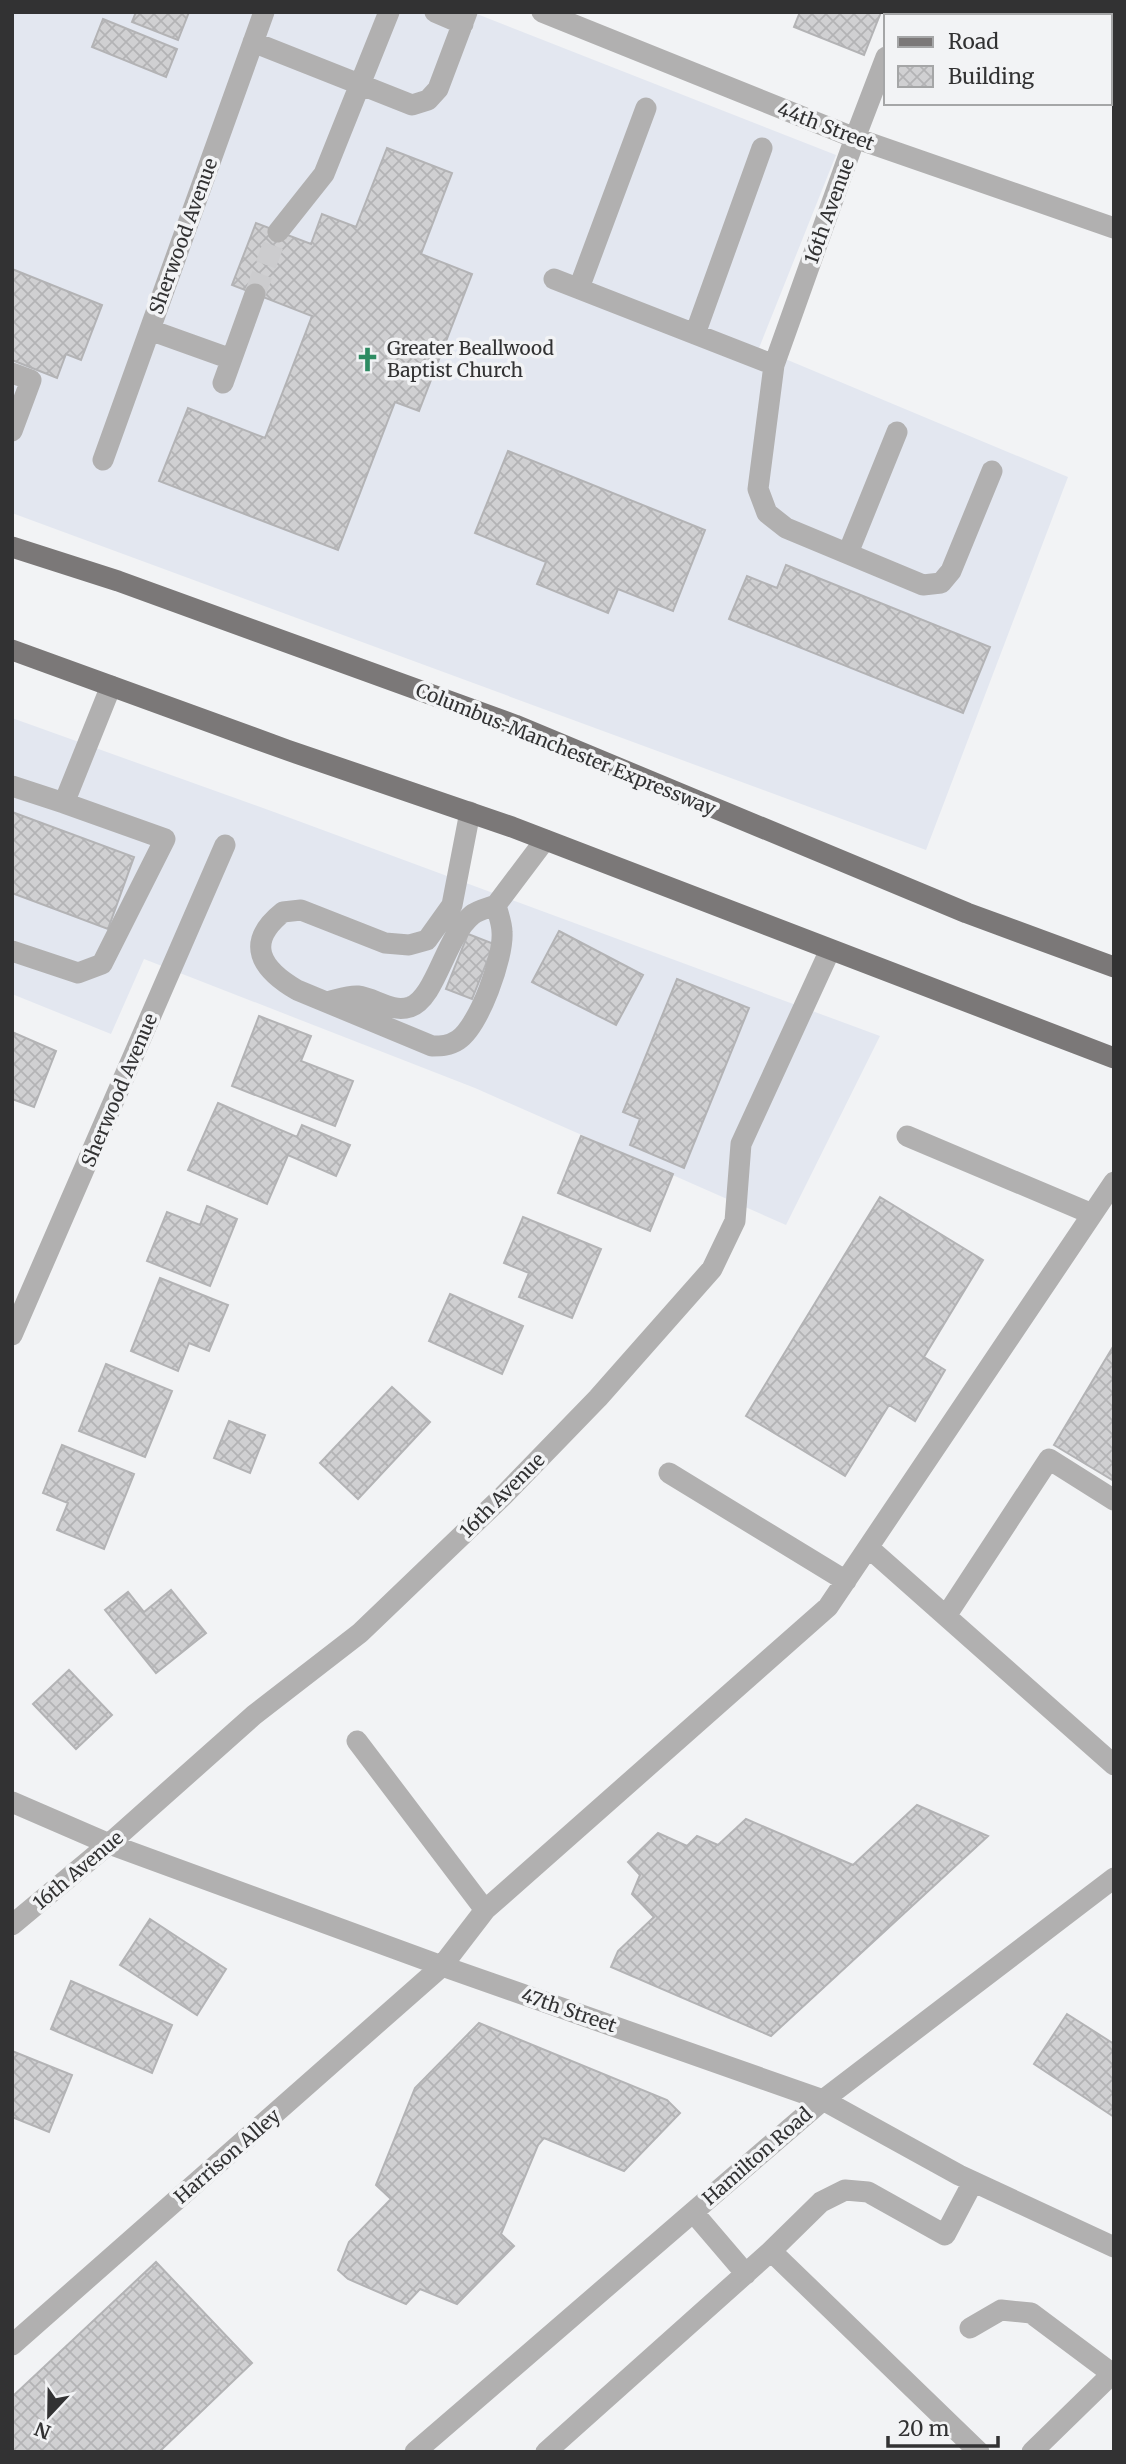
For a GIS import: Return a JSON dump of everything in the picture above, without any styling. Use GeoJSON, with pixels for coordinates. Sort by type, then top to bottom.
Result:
{"type":"FeatureCollection","features":[{"type":"Feature","properties":{"kind":"main road","name":"Columbus-Manchester Expressway"},"geometry":{"type":"LineString","coordinates":[[12,547],[118,581],[515,725],[967,913],[1114,967]]}},
{"type":"Feature","properties":{"kind":"main road"},"geometry":{"type":"LineString","coordinates":[[12,650],[287,750],[470,812],[1114,1058]]}},
{"type":"Feature","properties":{"kind":"street","name":"Sherwood Avenue"},"geometry":{"type":"LineString","coordinates":[[103,460],[264,12]]}},
{"type":"Feature","properties":{"kind":"street"},"geometry":{"type":"LineString","coordinates":[[278,232],[324,174],[389,12]]}},
{"type":"Feature","properties":{"kind":"street"},"geometry":{"type":"LineString","coordinates":[[253,42],[412,105],[428,100],[438,89],[465,18],[435,12]]}},
{"type":"Feature","properties":{"kind":"street","name":"44th Street"},"geometry":{"type":"LineString","coordinates":[[542,12],[855,138],[1114,228]]}},
{"type":"Feature","properties":{"kind":"street","name":"16th Avenue"},"geometry":{"type":"LineString","coordinates":[[884,62],[774,365],[758,489],[767,513],[786,528],[923,585],[941,583],[951,570],[992,471]]}},
{"type":"Feature","properties":{"kind":"street"},"geometry":{"type":"LineString","coordinates":[[579,288],[646,108]]}},
{"type":"Feature","properties":{"kind":"street"},"geometry":{"type":"LineString","coordinates":[[695,334],[762,148]]}},
{"type":"Feature","properties":{"kind":"street"},"geometry":{"type":"LineString","coordinates":[[554,279],[774,365]]}},
{"type":"Feature","properties":{"kind":"street"},"geometry":{"type":"LineString","coordinates":[[223,383],[255,294]]}},
{"type":"Feature","properties":{"kind":"street"},"geometry":{"type":"LineString","coordinates":[[150,330],[231,359]]}},
{"type":"Feature","properties":{"kind":"street"},"geometry":{"type":"LineString","coordinates":[[12,373],[31,380],[12,431]]}},
{"type":"Feature","properties":{"kind":"street"},"geometry":{"type":"LineString","coordinates":[[848,553],[897,432]]}},
{"type":"Feature","properties":{"kind":"street"},"geometry":{"type":"LineString","coordinates":[[64,803],[111,686]]}},
{"type":"Feature","properties":{"kind":"street"},"geometry":{"type":"LineString","coordinates":[[12,786],[165,839],[102,964],[78,973],[12,951]]}},
{"type":"Feature","properties":{"kind":"street"},"geometry":{"type":"LineString","coordinates":[[470,812],[452,905],[427,940],[409,945],[385,943],[301,911],[283,912],[263,934],[260,947],[264,962],[277,979],[297,990],[432,1046],[447,1045],[460,1039],[475,1020],[501,950],[503,930],[496,905]]}},
{"type":"Feature","properties":{"kind":"street"},"geometry":{"type":"LineString","coordinates":[[326,1002],[357,996],[391,1007],[408,1008],[423,1000],[450,942],[461,927],[473,913],[496,905],[545,840]]}},
{"type":"Feature","properties":{"kind":"street","name":"Sherwood Avenue"},"geometry":{"type":"LineString","coordinates":[[12,1335],[225,845]]}},
{"type":"Feature","properties":{"kind":"street","name":"16th Avenue"},"geometry":{"type":"LineString","coordinates":[[12,1925],[254,1715],[360,1633],[503,1496],[588,1408],[712,1269],[735,1221],[741,1144],[830,950]]}},
{"type":"Feature","properties":{"kind":"street"},"geometry":{"type":"LineString","coordinates":[[907,1136],[1092,1214]]}},
{"type":"Feature","properties":{"kind":"street","name":"Harrison Alley"},"geometry":{"type":"LineString","coordinates":[[12,2345],[442,1966],[485,1910],[828,1608],[1112,1188]]}},
{"type":"Feature","properties":{"kind":"street"},"geometry":{"type":"LineString","coordinates":[[946,1616],[1049,1459],[1114,1500]]}},
{"type":"Feature","properties":{"kind":"street"},"geometry":{"type":"LineString","coordinates":[[669,1473],[846,1581]]}},
{"type":"Feature","properties":{"kind":"street"},"geometry":{"type":"LineString","coordinates":[[869,1548],[1114,1766]]}},
{"type":"Feature","properties":{"kind":"street"},"geometry":{"type":"LineString","coordinates":[[357,1741],[485,1910]]}},
{"type":"Feature","properties":{"kind":"street","name":"47th Street"},"geometry":{"type":"LineString","coordinates":[[12,1802],[108,1844],[442,1966],[822,2099],[973,2182],[1114,2247]]}},
{"type":"Feature","properties":{"kind":"street","name":"Hamilton Road"},"geometry":{"type":"LineString","coordinates":[[415,2452],[822,2099],[1114,1878]]}},
{"type":"Feature","properties":{"kind":"street"},"geometry":{"type":"LineString","coordinates":[[546,2452],[746,2274],[821,2202],[845,2190],[868,2192],[945,2235],[973,2182]]}},
{"type":"Feature","properties":{"kind":"street"},"geometry":{"type":"LineString","coordinates":[[693,2212],[746,2274]]}},
{"type":"Feature","properties":{"kind":"street"},"geometry":{"type":"LineString","coordinates":[[771,2251],[979,2452]]}},
{"type":"Feature","properties":{"kind":"street"},"geometry":{"type":"LineString","coordinates":[[970,2328],[1001,2310],[1031,2313],[1113,2374],[1032,2452]]}},
{"type":"Feature","properties":{"kind":"shaded area"},"geometry":{"type":"Polygon","coordinates":[[[12,12],[472,12],[836,155],[759,348],[1068,477],[926,850],[12,513],[12,12]]]}},
{"type":"Feature","properties":{"kind":"shaded area"},"geometry":{"type":"Polygon","coordinates":[[[12,718],[880,1036],[786,1225],[475,1088],[144,959],[111,1034],[12,994],[12,718]]]}},
{"type":"Feature","properties":{"kind":"building"},"geometry":{"type":"Polygon","coordinates":[[[136,12],[189,12],[178,40],[132,22],[136,12]]]}},
{"type":"Feature","properties":{"kind":"building"},"geometry":{"type":"Polygon","coordinates":[[[800,12],[881,12],[864,55],[794,27],[800,12]]]}},
{"type":"Feature","properties":{"kind":"building"},"geometry":{"type":"Polygon","coordinates":[[[103,19],[177,49],[166,77],[92,47],[103,19]]]}},
{"type":"Feature","properties":{"kind":"building","name":"Greater Beallwood Baptist Church"},"geometry":{"type":"Polygon","coordinates":[[[387,148],[452,173],[421,254],[472,274],[419,411],[395,402],[338,550],[159,481],[188,408],[265,438],[312,316],[232,285],[256,223],[311,244],[322,214],[356,227],[387,148]]]}},
{"type":"Feature","properties":{"kind":"building"},"geometry":{"type":"Polygon","coordinates":[[[12,269],[102,305],[81,360],[66,354],[57,378],[12,360],[12,269]]]}},
{"type":"Feature","properties":{"kind":"building"},"geometry":{"type":"Polygon","coordinates":[[[508,451],[705,530],[673,611],[618,589],[608,613],[537,584],[546,562],[475,533],[508,451]]]}},
{"type":"Feature","properties":{"kind":"building"},"geometry":{"type":"Polygon","coordinates":[[[786,565],[990,647],[963,713],[729,619],[747,576],[777,588],[786,565]]]}},
{"type":"Feature","properties":{"kind":"building"},"geometry":{"type":"Polygon","coordinates":[[[12,812],[134,857],[108,929],[12,893],[12,812]]]}},
{"type":"Feature","properties":{"kind":"building"},"geometry":{"type":"Polygon","coordinates":[[[559,931],[643,975],[616,1025],[532,982],[559,931]]]}},
{"type":"Feature","properties":{"kind":"building"},"geometry":{"type":"Polygon","coordinates":[[[468,934],[494,944],[472,999],[446,989],[468,934]]]}},
{"type":"Feature","properties":{"kind":"building"},"geometry":{"type":"Polygon","coordinates":[[[677,979],[749,1008],[684,1168],[630,1145],[640,1119],[623,1112],[677,979]]]}},
{"type":"Feature","properties":{"kind":"building"},"geometry":{"type":"Polygon","coordinates":[[[259,1016],[311,1036],[301,1061],[353,1081],[335,1126],[232,1086],[259,1016]]]}},
{"type":"Feature","properties":{"kind":"building"},"geometry":{"type":"Polygon","coordinates":[[[12,1032],[56,1051],[34,1107],[12,1099],[12,1032]]]}},
{"type":"Feature","properties":{"kind":"building"},"geometry":{"type":"Polygon","coordinates":[[[218,1103],[297,1137],[302,1125],[350,1145],[336,1176],[288,1155],[267,1204],[188,1170],[218,1103]]]}},
{"type":"Feature","properties":{"kind":"building"},"geometry":{"type":"Polygon","coordinates":[[[581,1136],[673,1174],[650,1231],[558,1193],[581,1136]]]}},
{"type":"Feature","properties":{"kind":"building"},"geometry":{"type":"Polygon","coordinates":[[[880,1197],[983,1260],[924,1357],[945,1370],[915,1421],[889,1405],[845,1476],[746,1416],[880,1197]]]}},
{"type":"Feature","properties":{"kind":"building"},"geometry":{"type":"Polygon","coordinates":[[[207,1206],[237,1219],[210,1286],[147,1261],[167,1212],[200,1225],[207,1206]]]}},
{"type":"Feature","properties":{"kind":"building"},"geometry":{"type":"Polygon","coordinates":[[[523,1217],[601,1249],[572,1318],[519,1297],[529,1273],[504,1263],[523,1217]]]}},
{"type":"Feature","properties":{"kind":"building"},"geometry":{"type":"Polygon","coordinates":[[[160,1278],[228,1305],[209,1351],[189,1343],[178,1371],[131,1351],[160,1278]]]}},
{"type":"Feature","properties":{"kind":"building"},"geometry":{"type":"Polygon","coordinates":[[[450,1294],[523,1326],[502,1374],[429,1341],[450,1294]]]}},
{"type":"Feature","properties":{"kind":"building"},"geometry":{"type":"Polygon","coordinates":[[[1114,1345],[1114,1481],[1054,1445],[1114,1345]]]}},
{"type":"Feature","properties":{"kind":"building"},"geometry":{"type":"Polygon","coordinates":[[[106,1364],[172,1391],[145,1457],[79,1431],[106,1364]]]}},
{"type":"Feature","properties":{"kind":"building"},"geometry":{"type":"Polygon","coordinates":[[[392,1387],[430,1422],[358,1499],[320,1463],[392,1387]]]}},
{"type":"Feature","properties":{"kind":"building"},"geometry":{"type":"Polygon","coordinates":[[[229,1421],[265,1435],[250,1473],[214,1458],[229,1421]]]}},
{"type":"Feature","properties":{"kind":"building"},"geometry":{"type":"Polygon","coordinates":[[[62,1445],[134,1474],[104,1549],[57,1530],[68,1503],[43,1493],[62,1445]]]}},
{"type":"Feature","properties":{"kind":"building"},"geometry":{"type":"Polygon","coordinates":[[[171,1590],[206,1633],[156,1673],[105,1610],[128,1592],[144,1612],[171,1590]]]}},
{"type":"Feature","properties":{"kind":"building"},"geometry":{"type":"Polygon","coordinates":[[[69,1670],[112,1715],[76,1749],[33,1704],[69,1670]]]}},
{"type":"Feature","properties":{"kind":"building"},"geometry":{"type":"Polygon","coordinates":[[[917,1805],[988,1836],[771,2036],[611,1967],[618,1951],[654,1917],[632,1894],[640,1875],[628,1862],[658,1833],[687,1846],[697,1836],[718,1845],[746,1819],[853,1865],[917,1805]]]}},
{"type":"Feature","properties":{"kind":"building"},"geometry":{"type":"Polygon","coordinates":[[[150,1919],[226,1969],[197,2015],[120,1965],[150,1919]]]}},
{"type":"Feature","properties":{"kind":"building"},"geometry":{"type":"Polygon","coordinates":[[[71,1981],[172,2025],[152,2073],[51,2029],[71,1981]]]}},
{"type":"Feature","properties":{"kind":"building"},"geometry":{"type":"Polygon","coordinates":[[[1067,2014],[1114,2044],[1114,2117],[1034,2064],[1067,2014]]]}},
{"type":"Feature","properties":{"kind":"building"},"geometry":{"type":"Polygon","coordinates":[[[479,2023],[667,2100],[680,2113],[624,2171],[544,2138],[538,2145],[501,2234],[514,2246],[457,2304],[420,2289],[406,2304],[348,2279],[338,2270],[349,2242],[391,2199],[376,2185],[415,2088],[479,2023]]]}},
{"type":"Feature","properties":{"kind":"building"},"geometry":{"type":"Polygon","coordinates":[[[12,2051],[72,2075],[49,2132],[12,2117],[12,2051]]]}},
{"type":"Feature","properties":{"kind":"building"},"geometry":{"type":"Polygon","coordinates":[[[156,2262],[252,2363],[159,2452],[12,2452],[12,2397],[156,2262]]]}},
{"type":"Feature","properties":{"kind":"tunnel"},"geometry":{"type":"LineString","coordinates":[[255,294],[278,232]]}},
{"type":"Feature","properties":{"kind":"place","name":"Greater Beallwood Baptist Church"},"geometry":{"type":"Point","coordinates":[367,359]}}]}
